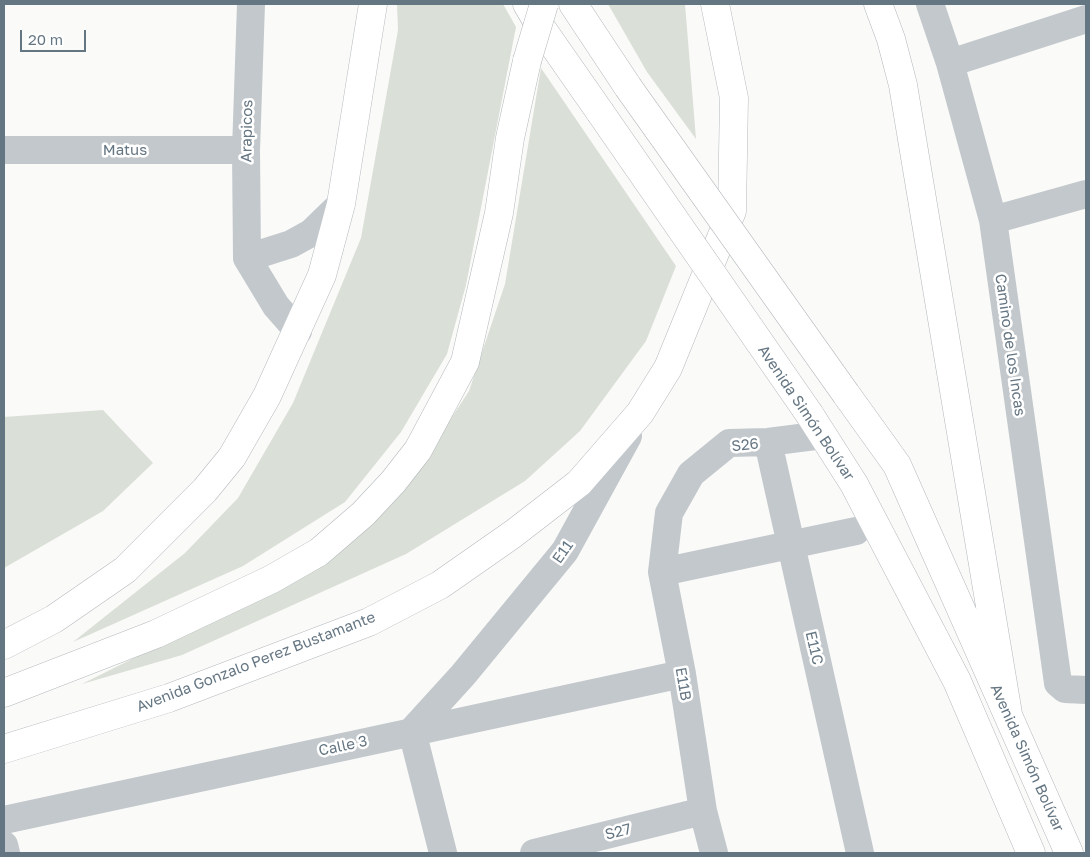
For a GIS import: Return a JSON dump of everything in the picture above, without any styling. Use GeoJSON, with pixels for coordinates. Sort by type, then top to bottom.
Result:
{"type":"FeatureCollection","features":[{"type":"Feature","properties":{"kind":"main road"},"geometry":{"type":"LineString","coordinates":[[4,645],[54,619],[125,570],[205,490],[232,457],[258,411],[298,330],[322,275],[341,204],[373,4]]}},
{"type":"Feature","properties":{"kind":"main road","name":"Avenida Simón Bolívar"},"geometry":{"type":"LineString","coordinates":[[527,4],[540,26],[817,425],[854,484],[957,681],[1031,853]]}},
{"type":"Feature","properties":{"kind":"main road"},"geometry":{"type":"LineString","coordinates":[[4,694],[156,634],[272,579],[319,552],[363,514],[418,450],[465,362],[499,212],[510,138],[527,61],[544,4]]}},
{"type":"Feature","properties":{"kind":"main road","name":"Avenida Simón Bolívar"},"geometry":{"type":"LineString","coordinates":[[573,4],[628,86],[897,465],[1069,853]]}},
{"type":"Feature","properties":{"kind":"main road","name":"Avenida Gonzalo Perez Bustamante"},"geometry":{"type":"LineString","coordinates":[[4,749],[169,698],[369,622],[440,585],[513,534],[579,483],[640,413],[668,368],[732,211],[734,98],[715,4]]}},
{"type":"Feature","properties":{"kind":"main road"},"geometry":{"type":"LineString","coordinates":[[878,4],[891,39],[903,85],[1008,714]]}},
{"type":"Feature","properties":{"kind":"street","name":"Arapicos"},"geometry":{"type":"LineString","coordinates":[[247,258],[246,150],[251,4]]}},
{"type":"Feature","properties":{"kind":"street","name":"Camino de los Incas"},"geometry":{"type":"LineString","coordinates":[[930,4],[950,63],[993,220],[1058,683],[1076,690]]}},
{"type":"Feature","properties":{"kind":"street"},"geometry":{"type":"LineString","coordinates":[[950,63],[1086,19]]}},
{"type":"Feature","properties":{"kind":"street","name":"Matus"},"geometry":{"type":"LineString","coordinates":[[4,150],[246,150]]}},
{"type":"Feature","properties":{"kind":"street"},"geometry":{"type":"LineString","coordinates":[[993,220],[1086,194]]}},
{"type":"Feature","properties":{"kind":"street"},"geometry":{"type":"LineString","coordinates":[[298,330],[276,306],[247,258],[291,244],[311,233],[341,204]]}},
{"type":"Feature","properties":{"kind":"street","name":"E11"},"geometry":{"type":"LineString","coordinates":[[412,731],[462,675],[566,551],[640,413]]}},
{"type":"Feature","properties":{"kind":"street","name":"S26"},"geometry":{"type":"LineString","coordinates":[[669,514],[691,474],[729,443],[768,442],[817,425]]}},
{"type":"Feature","properties":{"kind":"street","name":"E11C"},"geometry":{"type":"LineString","coordinates":[[768,442],[860,853]]}},
{"type":"Feature","properties":{"kind":"street","name":"E11B"},"geometry":{"type":"LineString","coordinates":[[669,514],[662,572],[682,674],[703,811],[714,853]]}},
{"type":"Feature","properties":{"kind":"street"},"geometry":{"type":"LineString","coordinates":[[662,572],[856,531]]}},
{"type":"Feature","properties":{"kind":"street","name":"Calle 3"},"geometry":{"type":"LineString","coordinates":[[4,820],[682,674]]}},
{"type":"Feature","properties":{"kind":"street","name":"E11"},"geometry":{"type":"LineString","coordinates":[[462,675],[458,690],[457,708],[464,722]]}},
{"type":"Feature","properties":{"kind":"street"},"geometry":{"type":"LineString","coordinates":[[412,731],[444,853]]}},
{"type":"Feature","properties":{"kind":"street","name":"S27"},"geometry":{"type":"LineString","coordinates":[[534,853],[703,811]]}},
{"type":"Feature","properties":{"kind":"street"},"geometry":{"type":"LineString","coordinates":[[4,845],[6,853]]}},
{"type":"Feature","properties":{"kind":"shaded area"},"geometry":{"type":"Polygon","coordinates":[[[397,4],[503,4],[516,27],[466,285],[447,354],[401,432],[345,502],[243,566],[73,642],[185,553],[238,498],[293,403],[361,238],[398,30],[397,4]]]}},
{"type":"Feature","properties":{"kind":"shaded area"},"geometry":{"type":"Polygon","coordinates":[[[608,4],[685,4],[696,139],[647,72],[608,4]]]}},
{"type":"Feature","properties":{"kind":"shaded area"},"geometry":{"type":"Polygon","coordinates":[[[541,68],[676,266],[646,341],[580,431],[525,481],[406,554],[182,655],[82,684],[330,560],[403,492],[469,391],[505,284],[541,68]]]}},
{"type":"Feature","properties":{"kind":"shaded area"},"geometry":{"type":"Polygon","coordinates":[[[103,410],[153,463],[103,511],[4,568],[4,417],[103,410]]]}}]}
